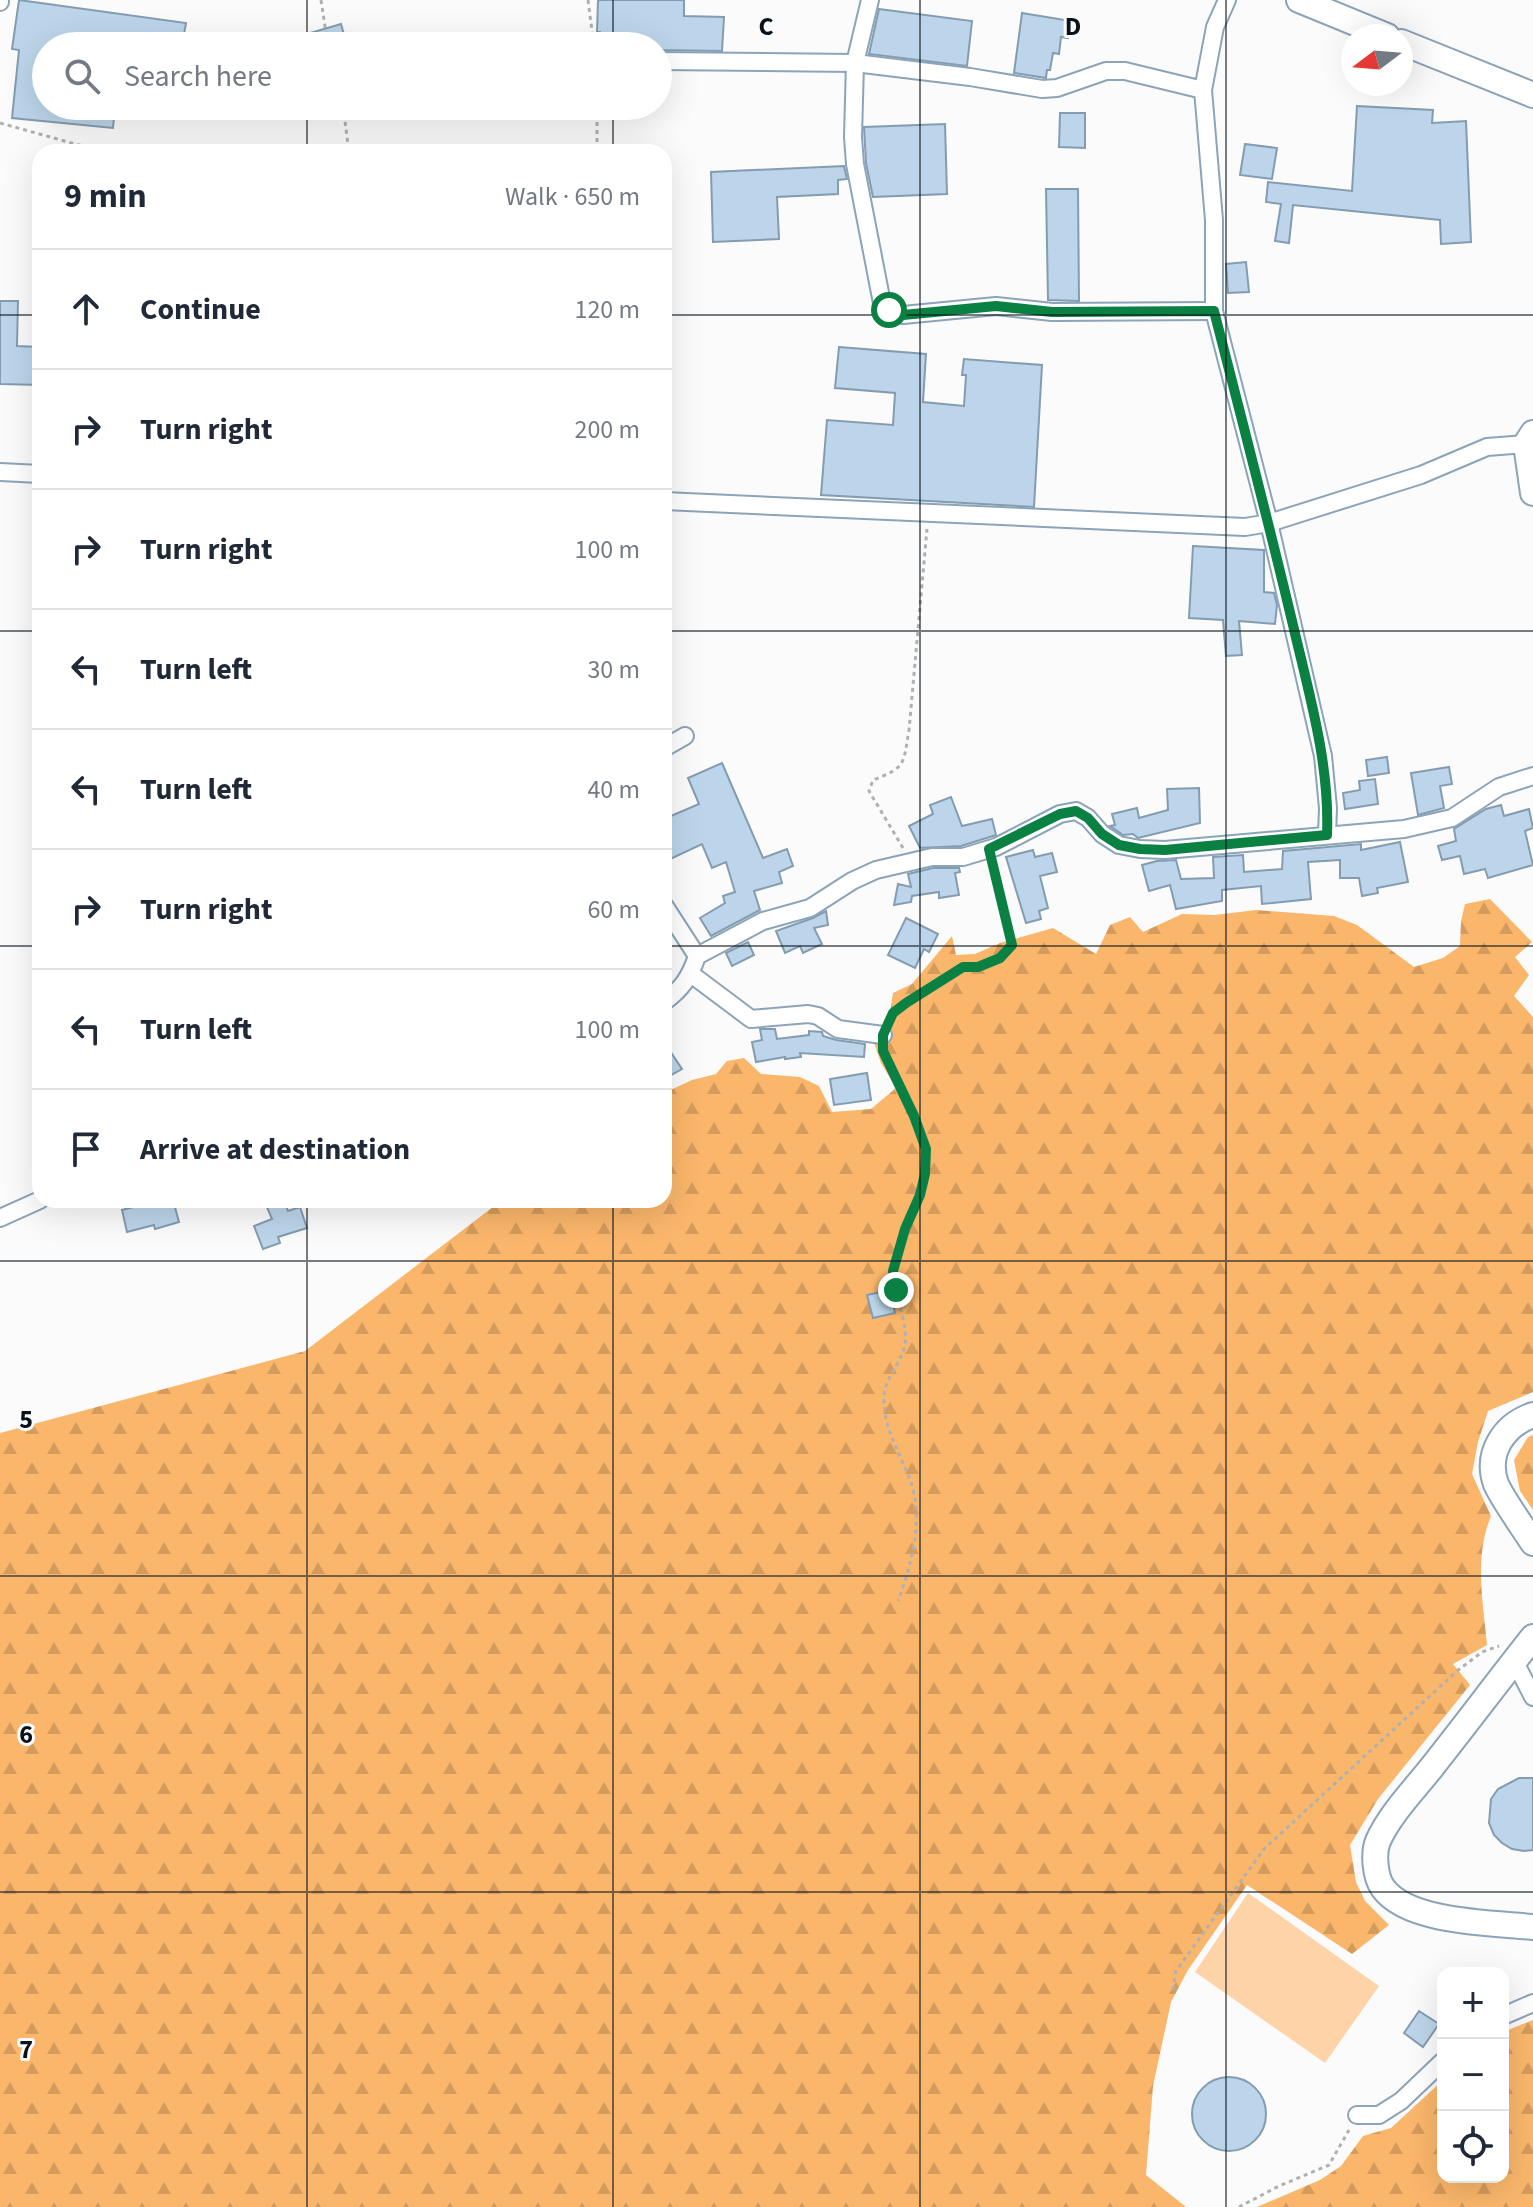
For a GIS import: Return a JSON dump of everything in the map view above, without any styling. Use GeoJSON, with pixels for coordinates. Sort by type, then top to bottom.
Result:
{"type":"FeatureCollection","features":[{"type":"Feature","properties":{"kind":"street"},"geometry":{"type":"LineString","coordinates":[[870,0],[855,63],[853,137],[876,283],[882,303],[889,310],[903,315],[996,306],[1052,312],[1214,311]]}},
{"type":"Feature","properties":{"kind":"street"},"geometry":{"type":"LineString","coordinates":[[1227,0],[1215,27],[1203,90],[1214,220],[1214,311],[1269,523],[1323,756],[1327,835]]}},
{"type":"Feature","properties":{"kind":"street"},"geometry":{"type":"LineString","coordinates":[[1299,0],[1358,24]]}},
{"type":"Feature","properties":{"kind":"street"},"geometry":{"type":"LineString","coordinates":[[1413,47],[1533,95]]}},
{"type":"Feature","properties":{"kind":"street"},"geometry":{"type":"LineString","coordinates":[[672,61],[855,63],[1042,89],[1057,88],[1106,71],[1125,71],[1203,90]]}},
{"type":"Feature","properties":{"kind":"street"},"geometry":{"type":"LineString","coordinates":[[672,501],[1245,527],[1269,523],[1421,475],[1487,447],[1529,438],[1533,493]]}},
{"type":"Feature","properties":{"kind":"street"},"geometry":{"type":"LineString","coordinates":[[0,472],[32,474]]}},
{"type":"Feature","properties":{"kind":"street"},"geometry":{"type":"LineString","coordinates":[[672,743],[685,736]]}},
{"type":"Feature","properties":{"kind":"street"},"geometry":{"type":"LineString","coordinates":[[672,996],[691,974],[697,956],[763,921],[810,908],[864,875],[912,861],[932,857],[963,857],[989,849],[1060,814],[1076,811],[1119,845],[1165,850],[1404,829],[1452,818],[1499,787],[1533,776]]}},
{"type":"Feature","properties":{"kind":"street"},"geometry":{"type":"LineString","coordinates":[[672,917],[697,956]]}},
{"type":"Feature","properties":{"kind":"street"},"geometry":{"type":"LineString","coordinates":[[691,974],[751,1019],[808,1014],[818,1016],[838,1029],[883,1035]]}},
{"type":"Feature","properties":{"kind":"street"},"geometry":{"type":"LineString","coordinates":[[0,1218],[32,1204]]}},
{"type":"Feature","properties":{"kind":"street"},"geometry":{"type":"LineString","coordinates":[[1533,1415],[1514,1424],[1502,1435],[1493,1464],[1497,1485],[1533,1543]]}},
{"type":"Feature","properties":{"kind":"street"},"geometry":{"type":"LineString","coordinates":[[1525,1648],[1533,1697]]}},
{"type":"Feature","properties":{"kind":"street"},"geometry":{"type":"LineString","coordinates":[[1525,1648],[1401,1806],[1377,1842],[1376,1865],[1383,1888],[1405,1905],[1439,1916],[1533,1927]]}},
{"type":"Feature","properties":{"kind":"street"},"geometry":{"type":"LineString","coordinates":[[1509,2013],[1533,2003]]}},
{"type":"Feature","properties":{"kind":"street"},"geometry":{"type":"LineString","coordinates":[[1357,2115],[1379,2115],[1401,2101],[1437,2067]]}},
{"type":"Feature","properties":{"kind":"path"},"geometry":{"type":"LineString","coordinates":[[321,0],[326,32]]}},
{"type":"Feature","properties":{"kind":"path"},"geometry":{"type":"LineString","coordinates":[[588,0],[592,32]]}},
{"type":"Feature","properties":{"kind":"path"},"geometry":{"type":"LineString","coordinates":[[345,120],[348,144]]}},
{"type":"Feature","properties":{"kind":"path"},"geometry":{"type":"LineString","coordinates":[[597,120],[597,144]]}},
{"type":"Feature","properties":{"kind":"path"},"geometry":{"type":"LineString","coordinates":[[0,123],[75,144]]}},
{"type":"Feature","properties":{"kind":"path"},"geometry":{"type":"LineString","coordinates":[[912,861],[869,791],[873,780],[897,770],[903,762],[909,730],[929,512]]}},
{"type":"Feature","properties":{"kind":"path"},"geometry":{"type":"LineString","coordinates":[[898,1601],[907,1577],[917,1524],[909,1477],[887,1427],[884,1392],[892,1368],[903,1352],[902,1316],[893,1271],[905,1229],[920,1195],[926,1149],[883,1051],[883,1035],[893,1013],[906,1003],[963,967],[978,967],[1000,958],[1012,945],[989,849]]}},
{"type":"Feature","properties":{"kind":"path"},"geometry":{"type":"LineString","coordinates":[[1173,1990],[1176,1971],[1232,1891],[1264,1849],[1291,1822],[1473,1659],[1494,1647],[1525,1648]]}},
{"type":"Feature","properties":{"kind":"path"},"geometry":{"type":"LineString","coordinates":[[1239,2207],[1329,2165],[1357,2115]]}},
{"type":"Feature","properties":{"kind":"green space"},"geometry":{"type":"Polygon","coordinates":[[[1490,899],[1532,942],[1515,957],[1529,975],[1514,996],[1533,1017],[1533,1392],[1488,1411],[1472,1474],[1491,1516],[1481,1563],[1487,1645],[1453,1664],[1470,1685],[1378,1799],[1350,1845],[1356,1882],[1365,1901],[1389,1925],[1352,1954],[1247,1885],[1188,1970],[1171,2002],[1153,2086],[1146,2175],[1186,2207],[0,2207],[0,1433],[305,1351],[492,1208],[672,1208],[672,1089],[716,1074],[727,1061],[744,1058],[761,1074],[800,1077],[819,1086],[832,1112],[871,1109],[896,1088],[881,1063],[872,1037],[888,1025],[893,993],[912,984],[952,936],[956,955],[975,954],[1000,943],[1053,928],[1096,954],[1110,925],[1130,917],[1143,932],[1182,914],[1215,915],[1256,910],[1334,916],[1357,925],[1414,967],[1443,958],[1460,946],[1465,904],[1490,899]]]}},
{"type":"Feature","properties":{"kind":"green space"},"geometry":{"type":"Polygon","coordinates":[[[1533,1435],[1533,1510],[1520,1491],[1514,1460],[1528,1437],[1533,1435]]]}},
{"type":"Feature","properties":{"kind":"green space"},"geometry":{"type":"Polygon","coordinates":[[[1533,2020],[1533,2207],[1257,2207],[1320,2180],[1341,2166],[1363,2136],[1391,2128],[1437,2086],[1437,2183],[1509,2183],[1509,2030],[1533,2020]]]}},
{"type":"Feature","properties":{"kind":"shaded area"},"geometry":{"type":"Polygon","coordinates":[[[1248,1893],[1379,1986],[1325,2063],[1195,1972],[1248,1893]]]}},
{"type":"Feature","properties":{"kind":"building"},"geometry":{"type":"Polygon","coordinates":[[[19,0],[186,23],[184,32],[32,32],[32,120],[12,118],[19,50],[12,49],[19,0]]]}},
{"type":"Feature","properties":{"kind":"building"},"geometry":{"type":"Polygon","coordinates":[[[598,0],[684,0],[684,16],[724,17],[722,51],[672,50],[672,32],[597,32],[598,0]]]}},
{"type":"Feature","properties":{"kind":"building"},"geometry":{"type":"Polygon","coordinates":[[[879,9],[972,21],[967,66],[869,54],[879,9]]]}},
{"type":"Feature","properties":{"kind":"building"},"geometry":{"type":"Polygon","coordinates":[[[1022,13],[1071,21],[1068,38],[1061,37],[1059,54],[1053,53],[1046,78],[1014,73],[1022,13]]]}},
{"type":"Feature","properties":{"kind":"building"},"geometry":{"type":"Polygon","coordinates":[[[341,24],[343,32],[314,32],[341,24]]]}},
{"type":"Feature","properties":{"kind":"building"},"geometry":{"type":"Polygon","coordinates":[[[1357,106],[1433,110],[1432,123],[1466,121],[1471,242],[1441,244],[1440,220],[1293,205],[1289,243],[1275,241],[1281,204],[1266,202],[1268,182],[1352,191],[1357,106]]]}},
{"type":"Feature","properties":{"kind":"building"},"geometry":{"type":"Polygon","coordinates":[[[1060,113],[1085,113],[1085,148],[1059,147],[1060,113]]]}},
{"type":"Feature","properties":{"kind":"building"},"geometry":{"type":"Polygon","coordinates":[[[32,120],[114,120],[113,128],[32,120]]]}},
{"type":"Feature","properties":{"kind":"building"},"geometry":{"type":"Polygon","coordinates":[[[945,124],[947,194],[873,197],[866,163],[864,127],[945,124]]]}},
{"type":"Feature","properties":{"kind":"building"},"geometry":{"type":"Polygon","coordinates":[[[1245,144],[1277,148],[1272,179],[1240,175],[1245,144]]]}},
{"type":"Feature","properties":{"kind":"building"},"geometry":{"type":"Polygon","coordinates":[[[844,166],[847,179],[838,180],[838,194],[777,197],[779,239],[713,242],[711,172],[844,166]]]}},
{"type":"Feature","properties":{"kind":"building"},"geometry":{"type":"Polygon","coordinates":[[[1046,189],[1078,189],[1079,301],[1048,300],[1046,189]]]}},
{"type":"Feature","properties":{"kind":"building"},"geometry":{"type":"Polygon","coordinates":[[[1246,262],[1249,292],[1228,293],[1226,264],[1246,262]]]}},
{"type":"Feature","properties":{"kind":"building"},"geometry":{"type":"Polygon","coordinates":[[[0,301],[18,301],[17,346],[32,347],[32,385],[0,384],[0,301]]]}},
{"type":"Feature","properties":{"kind":"building"},"geometry":{"type":"Polygon","coordinates":[[[839,347],[926,354],[923,402],[964,406],[964,359],[1042,365],[1034,507],[821,495],[827,420],[893,425],[895,393],[835,388],[839,347]]]}},
{"type":"Feature","properties":{"kind":"building"},"geometry":{"type":"Polygon","coordinates":[[[1193,546],[1264,550],[1264,592],[1274,593],[1277,605],[1275,624],[1239,621],[1242,655],[1226,656],[1223,620],[1189,618],[1193,546]]]}},
{"type":"Feature","properties":{"kind":"building"},"geometry":{"type":"Polygon","coordinates":[[[1387,757],[1389,773],[1368,776],[1366,760],[1387,757]]]}},
{"type":"Feature","properties":{"kind":"building"},"geometry":{"type":"Polygon","coordinates":[[[722,763],[763,858],[787,849],[793,866],[779,872],[782,883],[754,891],[760,910],[711,936],[700,918],[725,903],[723,896],[735,892],[726,862],[712,868],[702,844],[672,858],[672,816],[699,804],[688,778],[722,763]]]}},
{"type":"Feature","properties":{"kind":"building"},"geometry":{"type":"Polygon","coordinates":[[[1449,767],[1452,784],[1440,786],[1444,808],[1418,815],[1411,773],[1449,767]]]}},
{"type":"Feature","properties":{"kind":"building"},"geometry":{"type":"Polygon","coordinates":[[[1375,779],[1378,804],[1345,809],[1343,793],[1360,790],[1359,781],[1375,779]]]}},
{"type":"Feature","properties":{"kind":"building"},"geometry":{"type":"Polygon","coordinates":[[[1199,788],[1200,823],[1138,838],[1133,834],[1123,835],[1110,826],[1115,825],[1112,814],[1137,808],[1139,818],[1168,810],[1167,789],[1199,788]]]}},
{"type":"Feature","properties":{"kind":"building"},"geometry":{"type":"Polygon","coordinates":[[[951,797],[962,826],[992,819],[996,835],[961,846],[920,848],[909,826],[933,814],[930,805],[951,797]]]}},
{"type":"Feature","properties":{"kind":"building"},"geometry":{"type":"Polygon","coordinates":[[[1501,805],[1504,816],[1529,809],[1533,828],[1525,831],[1533,865],[1488,878],[1485,869],[1464,874],[1460,856],[1442,860],[1438,846],[1456,841],[1454,829],[1486,809],[1501,805]]]}},
{"type":"Feature","properties":{"kind":"building"},"geometry":{"type":"Polygon","coordinates":[[[1400,842],[1408,882],[1377,888],[1378,893],[1362,896],[1359,878],[1340,878],[1340,860],[1308,862],[1311,899],[1262,904],[1261,886],[1222,890],[1222,901],[1176,909],[1170,885],[1149,891],[1142,865],[1176,860],[1181,879],[1214,878],[1213,857],[1243,855],[1244,872],[1282,869],[1283,851],[1361,844],[1361,850],[1400,842]]]}},
{"type":"Feature","properties":{"kind":"building"},"geometry":{"type":"Polygon","coordinates":[[[1033,850],[1035,857],[1052,853],[1057,872],[1040,876],[1048,908],[1039,911],[1041,919],[1026,923],[1006,857],[1033,850]]]}},
{"type":"Feature","properties":{"kind":"building"},"geometry":{"type":"Polygon","coordinates":[[[933,868],[959,868],[960,872],[955,873],[959,895],[939,898],[939,892],[912,896],[911,902],[894,905],[898,884],[911,887],[908,874],[933,868]]]}},
{"type":"Feature","properties":{"kind":"building"},"geometry":{"type":"Polygon","coordinates":[[[826,911],[828,925],[814,928],[822,944],[803,953],[800,946],[785,953],[776,931],[826,911]]]}},
{"type":"Feature","properties":{"kind":"building"},"geometry":{"type":"Polygon","coordinates":[[[906,918],[938,934],[929,952],[924,949],[915,968],[888,955],[906,918]]]}},
{"type":"Feature","properties":{"kind":"building"},"geometry":{"type":"Polygon","coordinates":[[[748,942],[754,955],[732,966],[726,953],[748,942]]]}},
{"type":"Feature","properties":{"kind":"building"},"geometry":{"type":"Polygon","coordinates":[[[760,1029],[775,1029],[777,1039],[809,1035],[809,1031],[822,1032],[823,1036],[836,1040],[865,1044],[864,1057],[800,1053],[801,1057],[756,1062],[752,1042],[762,1040],[760,1029]]]}},
{"type":"Feature","properties":{"kind":"building"},"geometry":{"type":"Polygon","coordinates":[[[672,1054],[682,1069],[672,1075],[672,1054]]]}},
{"type":"Feature","properties":{"kind":"building"},"geometry":{"type":"Polygon","coordinates":[[[867,1073],[871,1100],[834,1105],[830,1079],[867,1073]]]}},
{"type":"Feature","properties":{"kind":"building"},"geometry":{"type":"Polygon","coordinates":[[[175,1208],[179,1222],[127,1232],[122,1210],[175,1208]]]}},
{"type":"Feature","properties":{"kind":"building"},"geometry":{"type":"Polygon","coordinates":[[[267,1208],[287,1208],[288,1211],[300,1208],[307,1228],[278,1237],[280,1243],[263,1249],[254,1226],[272,1219],[267,1208]]]}},
{"type":"Feature","properties":{"kind":"building"},"geometry":{"type":"Polygon","coordinates":[[[890,1290],[895,1313],[873,1318],[867,1295],[890,1290]]]}},
{"type":"Feature","properties":{"kind":"building"},"geometry":{"type":"Polygon","coordinates":[[[1519,1778],[1533,1778],[1533,1850],[1512,1849],[1502,1843],[1489,1823],[1491,1799],[1498,1789],[1519,1778]]]}},
{"type":"Feature","properties":{"kind":"building"},"geometry":{"type":"Polygon","coordinates":[[[1419,2011],[1437,2023],[1423,2047],[1404,2033],[1419,2011]]]}},
{"type":"Feature","properties":{"kind":"building"},"geometry":{"type":"Polygon","coordinates":[[[1229,2077],[1243,2080],[1255,2088],[1263,2100],[1266,2114],[1263,2128],[1255,2140],[1243,2148],[1229,2151],[1215,2148],[1203,2140],[1195,2128],[1192,2114],[1195,2100],[1203,2088],[1215,2080],[1229,2077]]]}},
{"type":"Feature","properties":{"kind":"route"},"geometry":{"type":"LineString","coordinates":[[889,310],[903,315],[996,306],[1052,312],[1214,311],[1303,668],[1323,756],[1328,808],[1327,835],[1165,850],[1119,845],[1076,811],[1060,814],[989,849],[1012,945],[1000,958],[948,974],[906,1003],[893,1013],[883,1035],[883,1051],[926,1149],[920,1195],[905,1229],[893,1271],[896,1290]]}}]}
